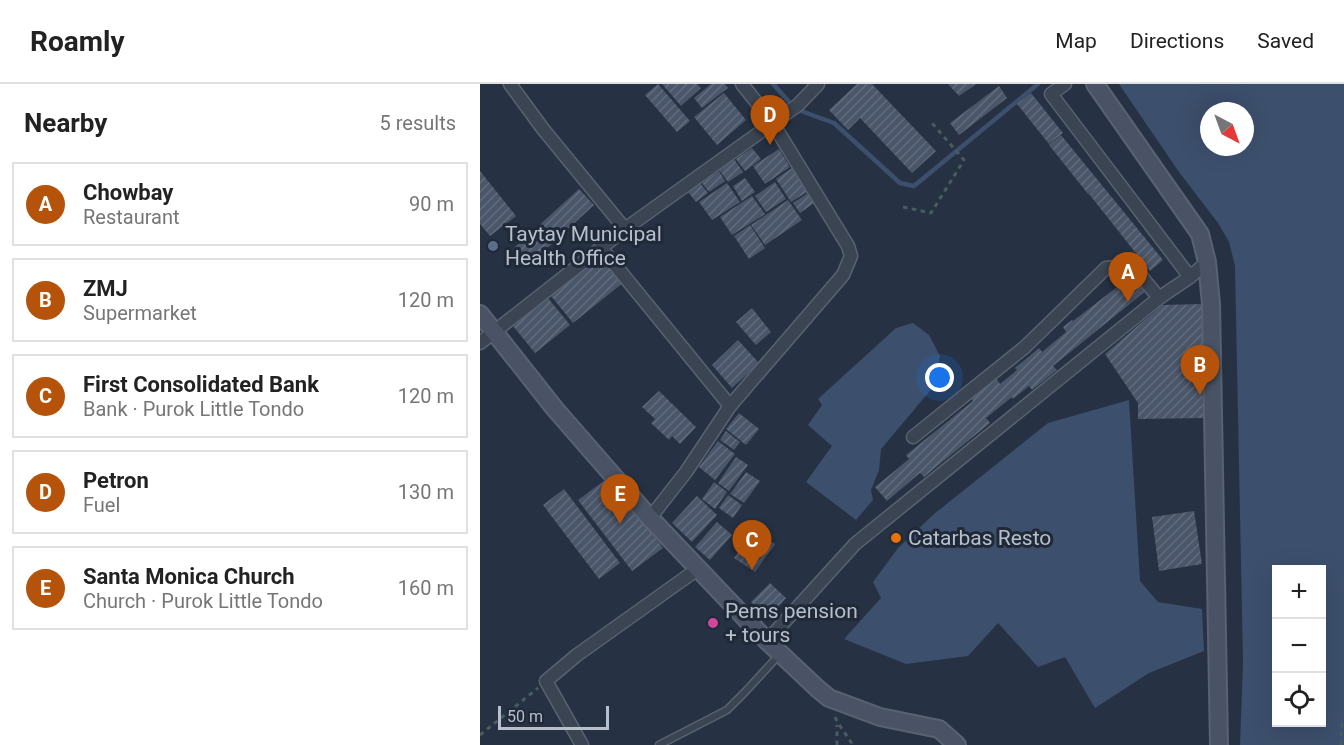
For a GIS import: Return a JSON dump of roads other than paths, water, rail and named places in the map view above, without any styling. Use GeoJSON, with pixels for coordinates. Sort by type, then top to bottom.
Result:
{"type":"FeatureCollection","features":[{"type":"Feature","properties":{"kind":"street"},"geometry":{"type":"LineString","coordinates":[[510,84],[550,138],[625,230]]}},
{"type":"Feature","properties":{"kind":"street"},"geometry":{"type":"LineString","coordinates":[[650,518],[686,472],[730,406],[843,275],[851,256],[848,246],[772,122],[742,84]]}},
{"type":"Feature","properties":{"kind":"street"},"geometry":{"type":"LineString","coordinates":[[486,338],[625,230],[798,105],[818,84]]}},
{"type":"Feature","properties":{"kind":"street"},"geometry":{"type":"LineString","coordinates":[[1065,84],[1051,94],[1190,277]]}},
{"type":"Feature","properties":{"kind":"street"},"geometry":{"type":"LineString","coordinates":[[1095,84],[1200,234],[1207,262],[1212,316],[1219,745]]}},
{"type":"Feature","properties":{"kind":"street"},"geometry":{"type":"LineString","coordinates":[[602,249],[730,406]]}},
{"type":"Feature","properties":{"kind":"street"},"geometry":{"type":"LineString","coordinates":[[767,641],[855,544],[1159,298],[1207,262]]}},
{"type":"Feature","properties":{"kind":"street"},"geometry":{"type":"LineString","coordinates":[[913,437],[1025,347],[1106,268],[1126,266],[1137,271],[1159,298]]}},
{"type":"Feature","properties":{"kind":"street"},"geometry":{"type":"LineString","coordinates":[[480,314],[486,338],[555,409],[650,518],[767,641],[829,698],[880,717],[939,729],[957,745]]}},
{"type":"Feature","properties":{"kind":"street"},"geometry":{"type":"LineString","coordinates":[[582,745],[546,681],[577,655],[699,568]]}},
{"type":"Feature","properties":{"kind":"lane"},"geometry":{"type":"LineString","coordinates":[[659,745],[727,710],[780,653]]}},
{"type":"Feature","properties":{"kind":"water"},"geometry":{"type":"Polygon","coordinates":[[[1119,84],[1344,84],[1344,745],[1240,745],[1243,663],[1235,266],[1229,242],[1218,223],[1179,172],[1119,84]]]}},
{"type":"Feature","properties":{"kind":"water"},"geometry":{"type":"Polygon","coordinates":[[[913,323],[929,335],[940,356],[934,386],[881,449],[879,470],[871,490],[873,500],[856,520],[806,482],[832,446],[808,425],[822,405],[818,399],[896,328],[913,323]]]}},
{"type":"Feature","properties":{"kind":"water"},"geometry":{"type":"Polygon","coordinates":[[[1129,400],[1140,581],[1158,602],[1202,609],[1204,651],[1149,673],[1095,708],[1065,657],[1038,667],[998,623],[968,656],[906,664],[844,639],[881,598],[873,582],[898,548],[934,514],[1048,423],[1129,400]]]}},
{"type":"Feature","properties":{"kind":"waterway"},"geometry":{"type":"LineString","coordinates":[[773,84],[791,104]]}},
{"type":"Feature","properties":{"kind":"waterway"},"geometry":{"type":"LineString","coordinates":[[801,111],[834,123],[900,183],[914,186],[1038,84]]}},
{"type":"Feature","properties":{"kind":"place","name":"Petron"},"geometry":{"type":"Point","coordinates":[770,145]}},
{"type":"Feature","properties":{"kind":"place","name":"Taytay Municipal Health Office"},"geometry":{"type":"Point","coordinates":[493,246]}},
{"type":"Feature","properties":{"kind":"place","name":"Chowbay"},"geometry":{"type":"Point","coordinates":[1128,302]}},
{"type":"Feature","properties":{"kind":"place","name":"ZMJ"},"geometry":{"type":"Point","coordinates":[1200,395]}},
{"type":"Feature","properties":{"kind":"place","name":"Santa Monica Church"},"geometry":{"type":"Point","coordinates":[620,524]}},
{"type":"Feature","properties":{"kind":"place","name":"Catarbas Resto"},"geometry":{"type":"Point","coordinates":[896,538]}},
{"type":"Feature","properties":{"kind":"place","name":"First Consolidated Bank"},"geometry":{"type":"Point","coordinates":[752,570]}},
{"type":"Feature","properties":{"kind":"place","name":"Pems pension + tours"},"geometry":{"type":"Point","coordinates":[713,623]}}]}
